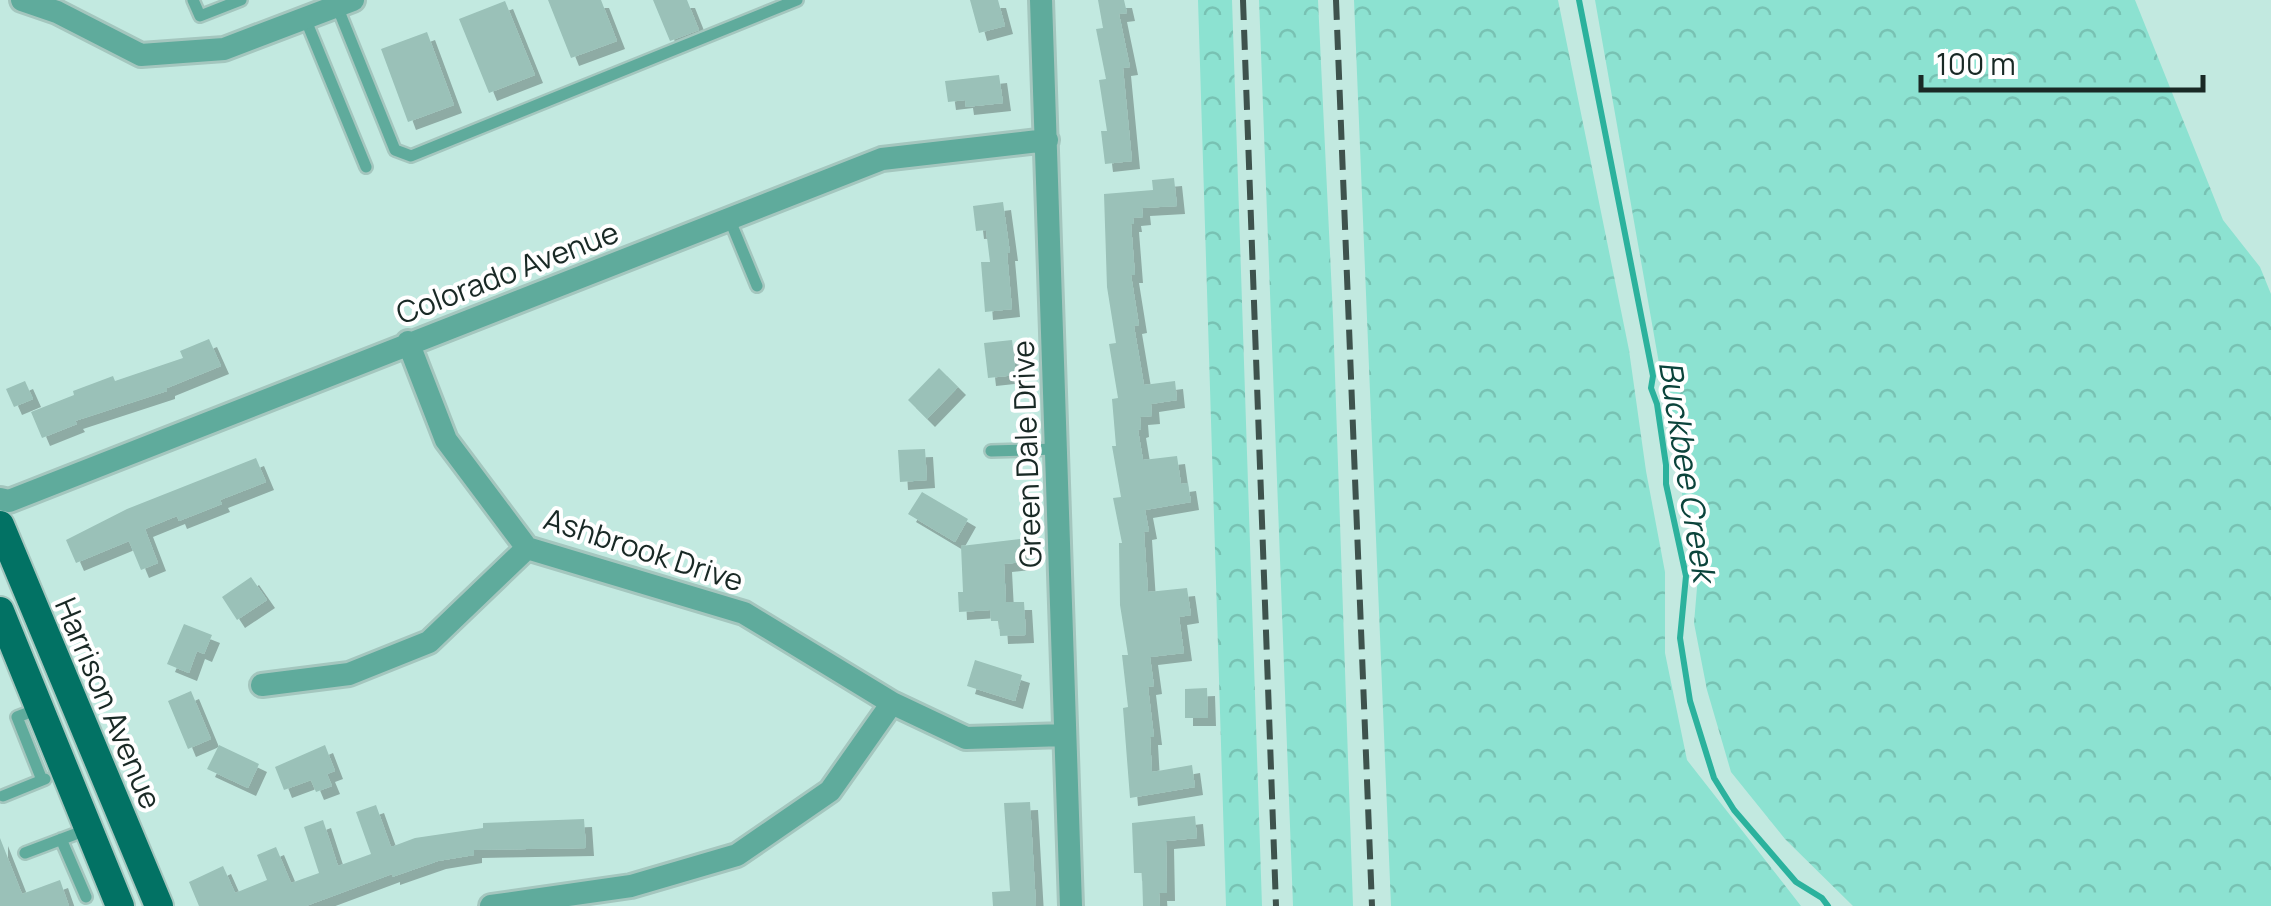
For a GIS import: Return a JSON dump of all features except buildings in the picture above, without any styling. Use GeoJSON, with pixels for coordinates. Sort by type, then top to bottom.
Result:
{"type":"FeatureCollection","features":[{"type":"Feature","properties":{"kind":"main road","name":"Harrison Avenue"},"geometry":{"type":"LineString","coordinates":[[0,525],[159,906]]}},
{"type":"Feature","properties":{"kind":"main road"},"geometry":{"type":"LineString","coordinates":[[0,611],[40,708],[54,775],[90,829],[102,899]]}},
{"type":"Feature","properties":{"kind":"street"},"geometry":{"type":"LineString","coordinates":[[22,0],[57,12],[140,55],[224,49],[345,3]]}},
{"type":"Feature","properties":{"kind":"street","name":"Green Dale Drive"},"geometry":{"type":"LineString","coordinates":[[1040,0],[1071,906]]}},
{"type":"Feature","properties":{"kind":"street","name":"Colorado Avenue"},"geometry":{"type":"LineString","coordinates":[[0,499],[9,501],[882,158],[1047,140]]}},
{"type":"Feature","properties":{"kind":"street","name":"Ashbrook Drive"},"geometry":{"type":"LineString","coordinates":[[408,342],[446,440],[528,548],[744,613],[892,703],[966,738],[1065,735]]}},
{"type":"Feature","properties":{"kind":"street"},"geometry":{"type":"LineString","coordinates":[[262,686],[350,674],[430,642],[528,548]]}},
{"type":"Feature","properties":{"kind":"street"},"geometry":{"type":"LineString","coordinates":[[492,906],[631,896],[737,855],[830,791],[892,703]]}},
{"type":"Feature","properties":{"kind":"lane"},"geometry":{"type":"LineString","coordinates":[[193,0],[200,16],[241,0]]}},
{"type":"Feature","properties":{"kind":"lane"},"geometry":{"type":"LineString","coordinates":[[345,3],[395,150],[410,156],[797,0]]}},
{"type":"Feature","properties":{"kind":"lane"},"geometry":{"type":"LineString","coordinates":[[305,18],[366,168]]}},
{"type":"Feature","properties":{"kind":"lane"},"geometry":{"type":"LineString","coordinates":[[729,218],[756,286]]}},
{"type":"Feature","properties":{"kind":"lane"},"geometry":{"type":"LineString","coordinates":[[991,452],[1056,449]]}},
{"type":"Feature","properties":{"kind":"lane"},"geometry":{"type":"LineString","coordinates":[[3,796],[54,775]]}},
{"type":"Feature","properties":{"kind":"lane"},"geometry":{"type":"LineString","coordinates":[[25,854],[90,829]]}},
{"type":"Feature","properties":{"kind":"lane"},"geometry":{"type":"LineString","coordinates":[[61,840],[102,899]]}},
{"type":"Feature","properties":{"kind":"green space"},"geometry":{"type":"Polygon","coordinates":[[[1198,0],[1232,0],[1262,906],[1226,906],[1198,0]]]}},
{"type":"Feature","properties":{"kind":"green space"},"geometry":{"type":"Polygon","coordinates":[[[1259,0],[1318,0],[1353,906],[1293,906],[1259,0]]]}},
{"type":"Feature","properties":{"kind":"green space"},"geometry":{"type":"Polygon","coordinates":[[[1354,0],[1558,0],[1629,350],[1665,572],[1665,653],[1687,760],[1801,906],[1391,906],[1354,0]]]}},
{"type":"Feature","properties":{"kind":"green space"},"geometry":{"type":"Polygon","coordinates":[[[1595,0],[2135,0],[2223,220],[2260,267],[2271,294],[2271,906],[1853,906],[1785,839],[1731,772],[1707,690],[1694,623],[1699,564],[1682,494],[1595,0]]]}},
{"type":"Feature","properties":{"kind":"waterway","name":"Buckbee Creek"},"geometry":{"type":"LineString","coordinates":[[1579,0],[1653,376],[1651,388],[1657,404],[1666,484],[1686,576],[1680,638],[1690,701],[1714,778],[1734,810],[1796,882],[1828,906]]}},
{"type":"Feature","properties":{"kind":"railway"},"geometry":{"type":"LineString","coordinates":[[1243,0],[1276,906]]}},
{"type":"Feature","properties":{"kind":"railway"},"geometry":{"type":"LineString","coordinates":[[1336,0],[1372,906]]}}]}
